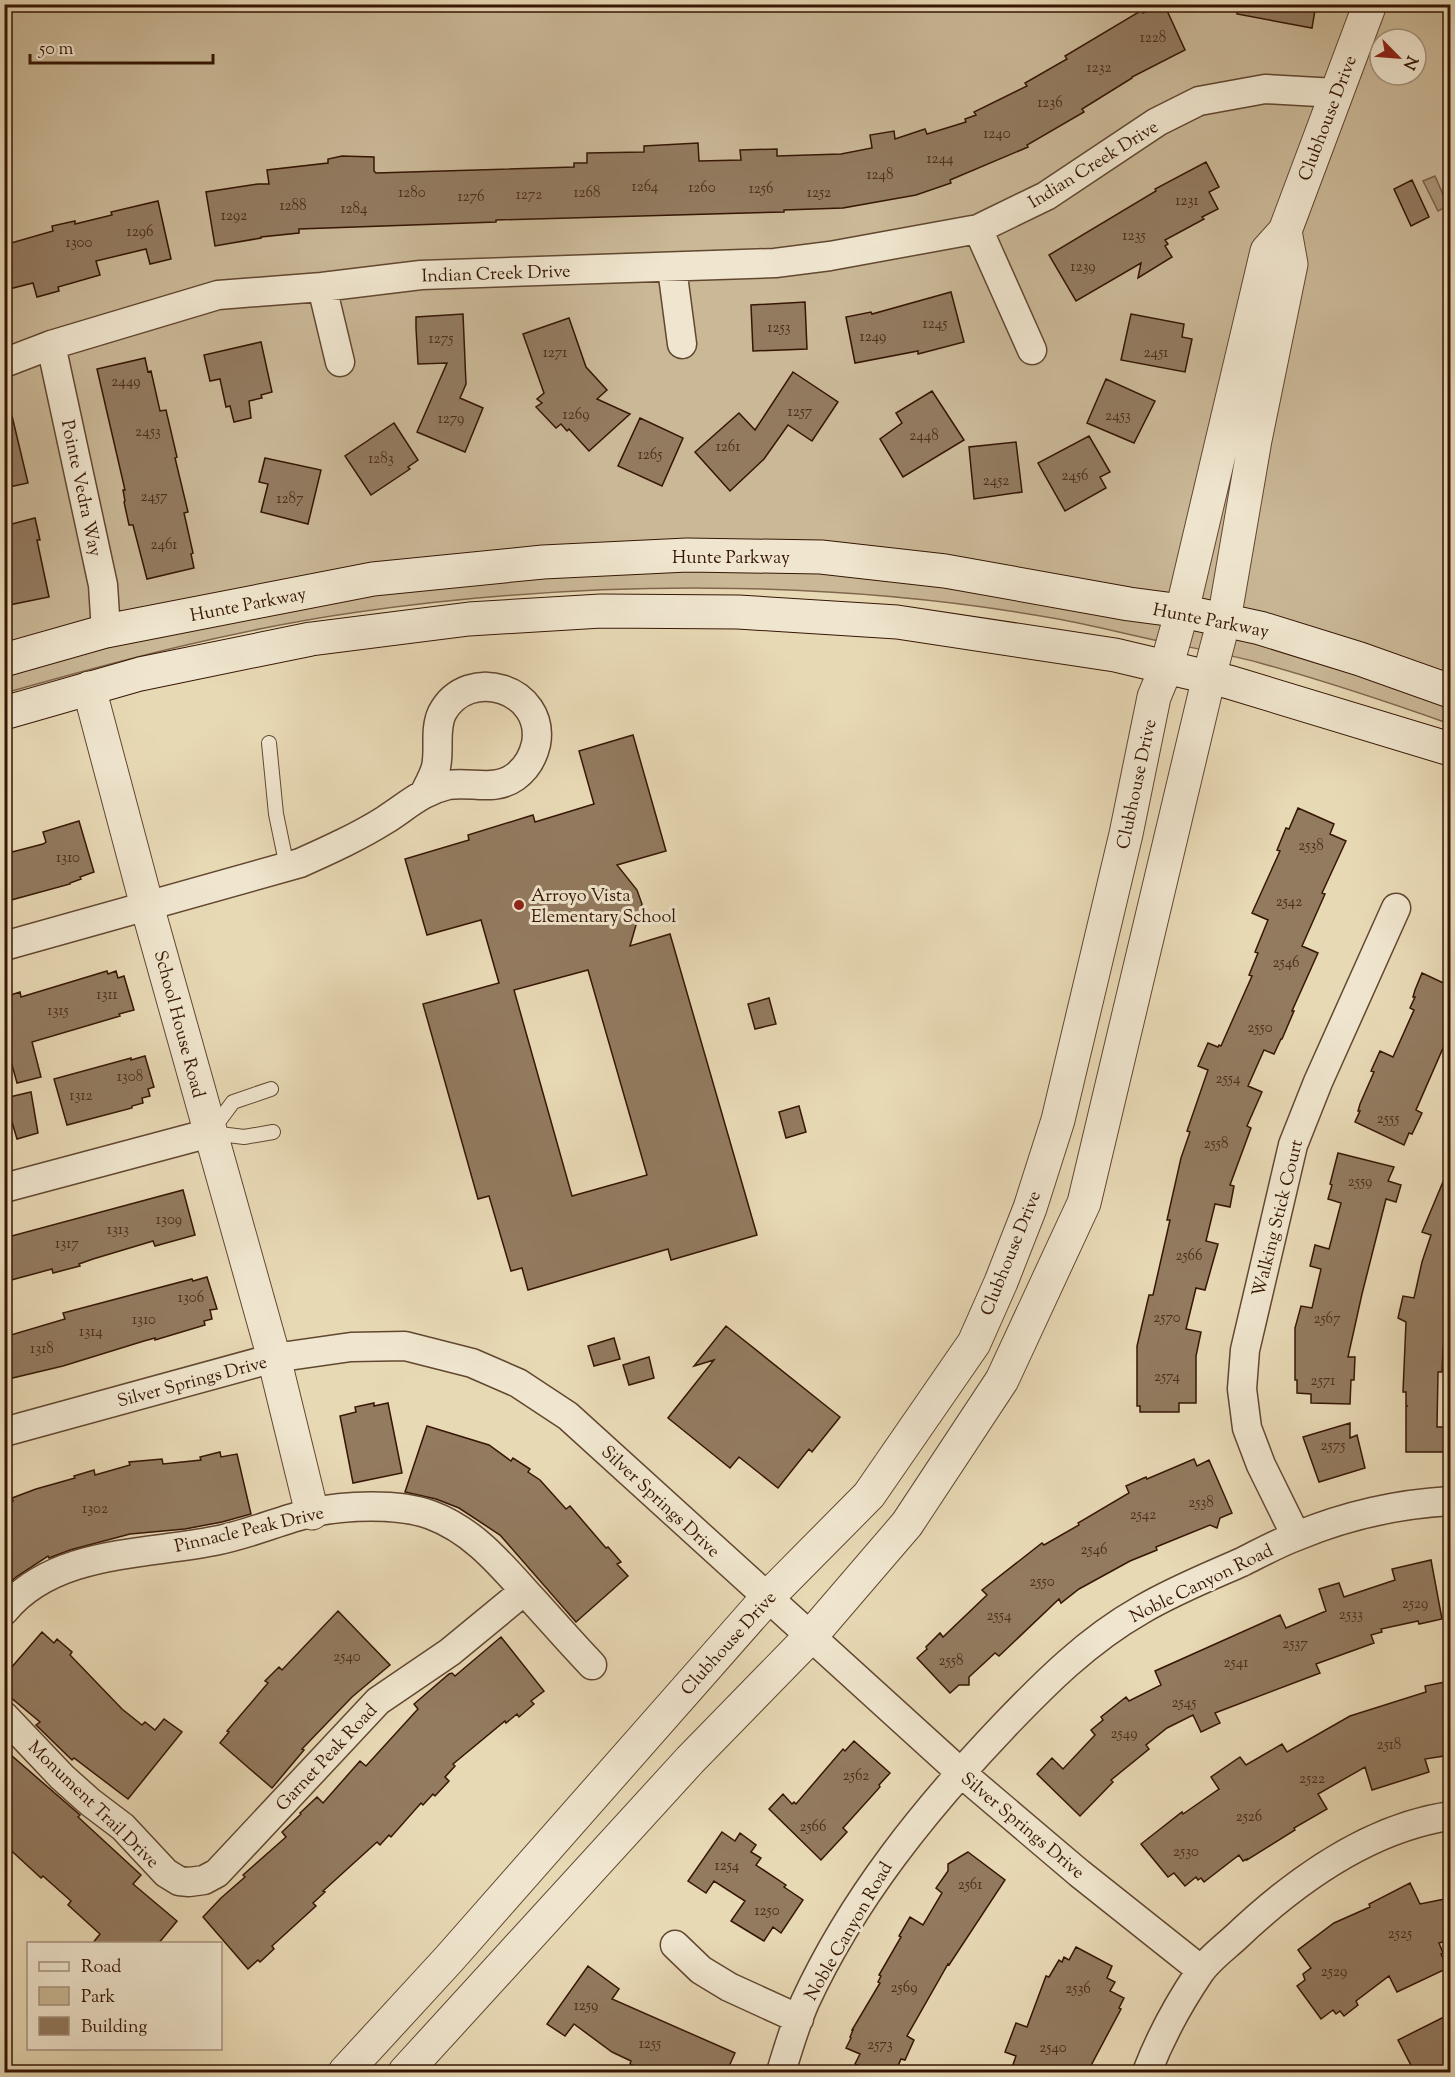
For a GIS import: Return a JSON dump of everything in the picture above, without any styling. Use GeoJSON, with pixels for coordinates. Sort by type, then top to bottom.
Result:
{"type":"FeatureCollection","features":[{"type":"Feature","properties":{"kind":"street","name":"Clubhouse Drive"},"geometry":{"type":"LineString","coordinates":[[345,2073],[767,1598],[869,1496],[974,1343],[1030,1208],[1058,1119],[1126,834],[1154,697],[1166,668],[1182,611],[1267,251],[1285,231],[1370,4]]}},
{"type":"Feature","properties":{"kind":"street","name":"Indian Creek Drive"},"geometry":{"type":"LineString","coordinates":[[4,363],[51,345],[218,295],[421,275],[776,263],[830,256],[978,229],[1046,196],[1157,122],[1199,101],[1265,89],[1336,93]]}},
{"type":"Feature","properties":{"kind":"street"},"geometry":{"type":"LineString","coordinates":[[978,229],[1032,350]]}},
{"type":"Feature","properties":{"kind":"street"},"geometry":{"type":"LineString","coordinates":[[405,2073],[690,1760],[810,1637],[907,1524],[1002,1380],[1084,1203],[1224,620],[1255,440],[1291,264],[1285,231]]}},
{"type":"Feature","properties":{"kind":"street"},"geometry":{"type":"LineString","coordinates":[[672,268],[682,344]]}},
{"type":"Feature","properties":{"kind":"street"},"geometry":{"type":"LineString","coordinates":[[322,286],[340,362]]}},
{"type":"Feature","properties":{"kind":"street","name":"Pointe Vedra Way"},"geometry":{"type":"LineString","coordinates":[[51,345],[104,585],[106,631]]}},
{"type":"Feature","properties":{"kind":"street","name":"Hunte Parkway"},"geometry":{"type":"LineString","coordinates":[[4,660],[106,631],[373,579],[543,562],[687,555],[821,557],[945,571],[1128,604],[1182,611],[1260,628],[1360,659],[1450,691]]}},
{"type":"Feature","properties":{"kind":"street"},"geometry":{"type":"LineString","coordinates":[[4,713],[140,674],[311,639],[469,620],[601,611],[738,612],[897,622],[1115,655],[1209,677],[1450,749]]}},
{"type":"Feature","properties":{"kind":"street","name":"School House Road"},"geometry":{"type":"LineString","coordinates":[[89,688],[147,906],[274,1358],[312,1513]]}},
{"type":"Feature","properties":{"kind":"street"},"geometry":{"type":"LineString","coordinates":[[4,946],[287,867],[338,847],[386,820],[425,792]]}},
{"type":"Feature","properties":{"kind":"street","name":"Walking Stick Court"},"geometry":{"type":"LineString","coordinates":[[1296,1536],[1261,1465],[1247,1428],[1242,1389],[1245,1350],[1293,1145],[1318,1082],[1396,908]]}},
{"type":"Feature","properties":{"kind":"street"},"geometry":{"type":"LineString","coordinates":[[4,1188],[210,1133]]}},
{"type":"Feature","properties":{"kind":"street","name":"Silver Springs Drive"},"geometry":{"type":"LineString","coordinates":[[4,1432],[274,1358],[351,1347],[405,1346],[472,1363],[518,1383],[568,1416],[960,1772],[1079,1873],[1201,1971]]}},
{"type":"Feature","properties":{"kind":"street","name":"Noble Canyon Road"},"geometry":{"type":"LineString","coordinates":[[781,2073],[806,2001],[842,1934],[881,1872],[901,1843],[960,1772],[1052,1677],[1091,1644],[1141,1610],[1296,1536],[1345,1519],[1450,1501]]}},
{"type":"Feature","properties":{"kind":"street","name":"Pinnacle Peak Drive"},"geometry":{"type":"LineString","coordinates":[[4,1611],[35,1583],[65,1569],[104,1558],[216,1541],[312,1513],[368,1507],[398,1508],[430,1514],[460,1528],[486,1549],[592,1665]]}},
{"type":"Feature","properties":{"kind":"street","name":"Garnet Peak Road"},"geometry":{"type":"LineString","coordinates":[[189,1881],[204,1880],[216,1873],[378,1701],[450,1652],[524,1591]]}},
{"type":"Feature","properties":{"kind":"street","name":"Monument Trail Drive"},"geometry":{"type":"LineString","coordinates":[[4,1716],[62,1777],[123,1827],[166,1873],[179,1881],[189,1881]]}},
{"type":"Feature","properties":{"kind":"street"},"geometry":{"type":"LineString","coordinates":[[1147,2073],[1165,2031],[1201,1971],[1264,1910],[1314,1871],[1379,1837],[1433,1818],[1450,1816]]}},
{"type":"Feature","properties":{"kind":"street"},"geometry":{"type":"LineString","coordinates":[[675,1945],[701,1970],[729,1987],[799,2019]]}},
{"type":"Feature","properties":{"kind":"lane"},"geometry":{"type":"LineString","coordinates":[[269,743],[276,814],[287,867]]}},
{"type":"Feature","properties":{"kind":"lane"},"geometry":{"type":"LineString","coordinates":[[271,1089],[233,1102],[210,1133],[243,1137],[273,1132]]}},
{"type":"Feature","properties":{"kind":"green space"},"geometry":{"type":"Polygon","coordinates":[[[5,5],[1450,5],[1450,724],[1260,663],[1083,624],[972,606],[885,596],[797,590],[619,589],[444,601],[269,627],[180,646],[5,693],[5,5]]]}},
{"type":"Feature","properties":{"kind":"shaded area"},"geometry":{"type":"Polygon","coordinates":[[[1435,176],[1448,206],[1438,211],[1423,181],[1435,176]]]}},
{"type":"Feature","properties":{"kind":"building"},"geometry":{"type":"Polygon","coordinates":[[[1164,4],[1185,50],[1132,77],[1082,109],[1084,112],[1027,145],[1028,147],[950,180],[951,183],[916,195],[843,208],[784,210],[784,212],[496,220],[496,222],[299,229],[299,233],[261,237],[215,246],[206,192],[269,184],[267,170],[328,163],[328,159],[342,156],[374,157],[376,173],[574,167],[574,163],[587,163],[587,153],[644,152],[644,146],[698,143],[699,161],[741,160],[740,150],[777,149],[777,156],[841,154],[872,148],[870,135],[894,131],[895,139],[925,129],[927,134],[966,122],[965,119],[976,115],[974,112],[1027,86],[1025,83],[1067,59],[1065,56],[1142,10],[1143,13],[1164,4]]]}},
{"type":"Feature","properties":{"kind":"building"},"geometry":{"type":"Polygon","coordinates":[[[1238,4],[1316,4],[1312,28],[1237,14],[1238,4]]]}},
{"type":"Feature","properties":{"kind":"building"},"geometry":{"type":"Polygon","coordinates":[[[1206,162],[1219,187],[1209,192],[1218,209],[1165,240],[1168,244],[1165,246],[1172,257],[1138,278],[1141,263],[1076,301],[1049,255],[1156,191],[1155,189],[1206,162]]]}},
{"type":"Feature","properties":{"kind":"building"},"geometry":{"type":"Polygon","coordinates":[[[1412,180],[1429,217],[1411,226],[1394,189],[1412,180]]]}},
{"type":"Feature","properties":{"kind":"building"},"geometry":{"type":"Polygon","coordinates":[[[158,201],[171,259],[150,264],[146,249],[96,261],[100,275],[58,287],[59,291],[37,297],[33,283],[9,289],[4,274],[4,245],[53,231],[52,226],[75,221],[75,224],[112,215],[111,212],[158,201]]]}},
{"type":"Feature","properties":{"kind":"building"},"geometry":{"type":"Polygon","coordinates":[[[951,292],[964,342],[918,354],[918,351],[855,363],[846,317],[871,312],[872,314],[951,292]]]}},
{"type":"Feature","properties":{"kind":"building"},"geometry":{"type":"Polygon","coordinates":[[[805,302],[807,349],[753,351],[751,305],[805,302]]]}},
{"type":"Feature","properties":{"kind":"building"},"geometry":{"type":"Polygon","coordinates":[[[463,314],[466,384],[460,398],[483,408],[465,452],[417,432],[447,363],[418,364],[416,317],[463,314]]]}},
{"type":"Feature","properties":{"kind":"building"},"geometry":{"type":"Polygon","coordinates":[[[1131,314],[1184,324],[1182,337],[1192,339],[1185,372],[1121,360],[1131,314]]]}},
{"type":"Feature","properties":{"kind":"building"},"geometry":{"type":"Polygon","coordinates":[[[569,318],[586,367],[607,390],[597,399],[630,414],[589,451],[569,429],[567,431],[561,424],[556,428],[536,407],[542,403],[537,399],[544,393],[523,334],[569,318]]]}},
{"type":"Feature","properties":{"kind":"building"},"geometry":{"type":"Polygon","coordinates":[[[261,342],[272,392],[261,395],[262,398],[249,401],[251,418],[234,422],[230,406],[226,407],[220,379],[210,381],[204,355],[261,342]]]}},
{"type":"Feature","properties":{"kind":"building"},"geometry":{"type":"Polygon","coordinates":[[[145,358],[148,372],[151,371],[160,411],[166,410],[177,457],[175,458],[188,512],[184,513],[194,568],[147,579],[133,525],[129,525],[124,502],[123,490],[125,490],[97,369],[145,358]]]}},
{"type":"Feature","properties":{"kind":"building"},"geometry":{"type":"Polygon","coordinates":[[[793,372],[838,402],[812,441],[788,425],[764,459],[730,491],[695,452],[739,413],[755,430],[793,372]]]}},
{"type":"Feature","properties":{"kind":"building"},"geometry":{"type":"Polygon","coordinates":[[[1106,379],[1155,401],[1134,443],[1087,423],[1106,379]]]}},
{"type":"Feature","properties":{"kind":"building"},"geometry":{"type":"Polygon","coordinates":[[[932,391],[964,440],[903,477],[880,439],[902,423],[896,413],[932,391]]]}},
{"type":"Feature","properties":{"kind":"building"},"geometry":{"type":"Polygon","coordinates":[[[12,416],[28,483],[4,488],[4,417],[12,416]]]}},
{"type":"Feature","properties":{"kind":"building"},"geometry":{"type":"Polygon","coordinates":[[[640,418],[683,438],[662,486],[618,466],[640,418]]]}},
{"type":"Feature","properties":{"kind":"building"},"geometry":{"type":"Polygon","coordinates":[[[394,423],[418,460],[408,467],[410,469],[371,495],[345,456],[394,423]]]}},
{"type":"Feature","properties":{"kind":"building"},"geometry":{"type":"Polygon","coordinates":[[[1089,436],[1110,472],[1100,477],[1106,488],[1065,511],[1038,463],[1089,436]]]}},
{"type":"Feature","properties":{"kind":"building"},"geometry":{"type":"Polygon","coordinates":[[[1016,442],[1022,492],[974,499],[969,447],[1016,442]]]}},
{"type":"Feature","properties":{"kind":"building"},"geometry":{"type":"Polygon","coordinates":[[[265,458],[321,470],[308,524],[261,512],[268,484],[259,482],[265,458]]]}},
{"type":"Feature","properties":{"kind":"building"},"geometry":{"type":"Polygon","coordinates":[[[35,518],[40,540],[37,540],[49,597],[4,606],[4,526],[35,518]]]}},
{"type":"Feature","properties":{"kind":"building"},"geometry":{"type":"Polygon","coordinates":[[[633,735],[666,851],[617,865],[637,890],[642,904],[630,946],[670,934],[757,1235],[671,1260],[668,1249],[528,1290],[522,1268],[511,1271],[489,1196],[478,1199],[423,1004],[499,983],[481,920],[427,935],[405,859],[469,840],[468,835],[533,815],[535,822],[594,804],[579,751],[633,735]],[[588,970],[514,990],[572,1196],[647,1175],[588,970]]]}},
{"type":"Feature","properties":{"kind":"building"},"geometry":{"type":"Polygon","coordinates":[[[1298,808],[1334,824],[1330,834],[1346,841],[1322,893],[1325,894],[1302,946],[1318,953],[1282,1039],[1274,1054],[1264,1050],[1248,1086],[1262,1092],[1247,1126],[1251,1128],[1230,1185],[1234,1186],[1230,1207],[1215,1204],[1206,1241],[1218,1244],[1205,1290],[1196,1288],[1186,1329],[1201,1332],[1196,1356],[1196,1403],[1179,1403],[1179,1412],[1140,1412],[1140,1406],[1137,1406],[1137,1346],[1149,1295],[1153,1295],[1181,1158],[1190,1132],[1187,1131],[1208,1070],[1198,1066],[1208,1043],[1221,1046],[1252,976],[1249,975],[1258,953],[1255,952],[1268,920],[1252,913],[1280,851],[1277,850],[1286,828],[1289,829],[1298,808]]]}},
{"type":"Feature","properties":{"kind":"building"},"geometry":{"type":"Polygon","coordinates":[[[79,821],[94,872],[70,884],[4,902],[4,854],[43,844],[46,842],[43,832],[79,821]]]}},
{"type":"Feature","properties":{"kind":"building"},"geometry":{"type":"Polygon","coordinates":[[[107,971],[108,974],[116,971],[118,978],[124,976],[134,1010],[32,1042],[41,1077],[17,1083],[4,1036],[4,997],[20,992],[21,997],[107,971]]]}},
{"type":"Feature","properties":{"kind":"building"},"geometry":{"type":"Polygon","coordinates":[[[1422,973],[1450,986],[1450,1032],[1416,1110],[1422,1113],[1404,1145],[1355,1122],[1374,1072],[1371,1071],[1380,1051],[1393,1057],[1414,1010],[1410,1008],[1422,973]]]}},
{"type":"Feature","properties":{"kind":"building"},"geometry":{"type":"Polygon","coordinates":[[[769,998],[776,1024],[755,1029],[748,1004],[769,998]]]}},
{"type":"Feature","properties":{"kind":"building"},"geometry":{"type":"Polygon","coordinates":[[[145,1056],[154,1087],[148,1089],[150,1096],[142,1098],[143,1103],[67,1125],[54,1079],[145,1056]]]}},
{"type":"Feature","properties":{"kind":"building"},"geometry":{"type":"Polygon","coordinates":[[[31,1092],[38,1133],[17,1139],[5,1098],[31,1092]]]}},
{"type":"Feature","properties":{"kind":"building"},"geometry":{"type":"Polygon","coordinates":[[[799,1106],[806,1132],[786,1138],[779,1112],[799,1106]]]}},
{"type":"Feature","properties":{"kind":"building"},"geometry":{"type":"Polygon","coordinates":[[[1338,1153],[1394,1167],[1388,1181],[1401,1185],[1396,1202],[1386,1199],[1362,1294],[1348,1357],[1355,1357],[1350,1404],[1311,1403],[1311,1394],[1297,1393],[1295,1328],[1301,1306],[1312,1308],[1321,1269],[1310,1266],[1315,1245],[1329,1249],[1341,1203],[1328,1199],[1338,1153]]]}},
{"type":"Feature","properties":{"kind":"building"},"geometry":{"type":"Polygon","coordinates":[[[1450,1165],[1450,1318],[1443,1348],[1442,1372],[1438,1372],[1437,1427],[1447,1427],[1448,1452],[1406,1452],[1406,1392],[1403,1392],[1406,1322],[1398,1318],[1403,1296],[1414,1298],[1431,1235],[1422,1232],[1450,1165]]]}},
{"type":"Feature","properties":{"kind":"building"},"geometry":{"type":"Polygon","coordinates":[[[183,1190],[195,1235],[155,1246],[153,1241],[93,1259],[79,1264],[80,1266],[53,1273],[52,1269],[4,1282],[4,1238],[183,1190]]]}},
{"type":"Feature","properties":{"kind":"building"},"geometry":{"type":"Polygon","coordinates":[[[207,1277],[217,1309],[210,1310],[212,1319],[204,1321],[205,1325],[63,1366],[4,1380],[4,1337],[65,1319],[63,1313],[207,1277]]]}},
{"type":"Feature","properties":{"kind":"building"},"geometry":{"type":"Polygon","coordinates":[[[726,1326],[840,1417],[812,1452],[809,1449],[778,1488],[739,1457],[730,1468],[668,1418],[714,1360],[694,1366],[726,1326]]]}},
{"type":"Feature","properties":{"kind":"building"},"geometry":{"type":"Polygon","coordinates":[[[614,1338],[620,1359],[594,1366],[588,1346],[614,1338]]]}},
{"type":"Feature","properties":{"kind":"building"},"geometry":{"type":"Polygon","coordinates":[[[649,1357],[654,1378],[629,1385],[623,1365],[649,1357]]]}},
{"type":"Feature","properties":{"kind":"building"},"geometry":{"type":"Polygon","coordinates":[[[374,1403],[374,1406],[388,1403],[402,1473],[353,1483],[340,1416],[356,1412],[355,1407],[374,1403]]]}},
{"type":"Feature","properties":{"kind":"building"},"geometry":{"type":"Polygon","coordinates":[[[1350,1423],[1350,1438],[1357,1435],[1365,1468],[1319,1482],[1303,1437],[1350,1423]]]}},
{"type":"Feature","properties":{"kind":"building"},"geometry":{"type":"Polygon","coordinates":[[[427,1426],[489,1445],[511,1461],[513,1458],[530,1469],[528,1472],[540,1480],[566,1509],[570,1506],[606,1548],[608,1547],[621,1562],[617,1564],[628,1576],[576,1622],[500,1535],[459,1508],[436,1499],[405,1492],[427,1426]]]}},
{"type":"Feature","properties":{"kind":"building"},"geometry":{"type":"Polygon","coordinates":[[[220,1452],[221,1457],[237,1454],[251,1514],[185,1529],[130,1534],[49,1558],[48,1556],[16,1577],[4,1588],[4,1504],[13,1501],[12,1498],[94,1470],[95,1475],[130,1465],[129,1462],[162,1459],[163,1464],[201,1460],[200,1457],[220,1452]]]}},
{"type":"Feature","properties":{"kind":"building"},"geometry":{"type":"Polygon","coordinates":[[[1194,1459],[1197,1466],[1209,1460],[1232,1513],[1220,1518],[1217,1528],[1210,1525],[1156,1547],[1157,1550],[1130,1561],[1079,1589],[1061,1603],[1059,1599],[999,1656],[995,1653],[969,1677],[969,1685],[959,1685],[950,1693],[917,1658],[940,1633],[943,1637],[987,1595],[982,1590],[1042,1543],[1044,1545],[1079,1525],[1078,1523],[1129,1493],[1126,1486],[1194,1459]]]}},
{"type":"Feature","properties":{"kind":"building"},"geometry":{"type":"Polygon","coordinates":[[[1431,1560],[1442,1619],[1419,1624],[1418,1621],[1381,1629],[1382,1632],[1371,1635],[1374,1643],[1316,1664],[1320,1673],[1215,1713],[1220,1723],[1201,1732],[1193,1715],[1167,1728],[1146,1745],[1149,1749],[1111,1780],[1113,1782],[1080,1816],[1037,1774],[1052,1758],[1063,1769],[1095,1735],[1091,1730],[1103,1720],[1101,1717],[1126,1697],[1129,1701],[1161,1685],[1155,1671],[1280,1615],[1286,1628],[1326,1611],[1319,1589],[1339,1583],[1344,1597],[1395,1580],[1392,1569],[1431,1560]]]}},
{"type":"Feature","properties":{"kind":"building"},"geometry":{"type":"Polygon","coordinates":[[[338,1611],[390,1665],[352,1697],[302,1749],[304,1750],[272,1788],[220,1743],[229,1732],[227,1731],[268,1683],[265,1681],[279,1667],[282,1670],[338,1611]]]}},
{"type":"Feature","properties":{"kind":"building"},"geometry":{"type":"Polygon","coordinates":[[[42,1632],[54,1643],[57,1639],[72,1652],[70,1655],[122,1709],[142,1725],[145,1722],[155,1730],[164,1719],[182,1732],[128,1799],[74,1758],[72,1760],[36,1725],[40,1722],[4,1692],[4,1676],[42,1632]]]}},
{"type":"Feature","properties":{"kind":"building"},"geometry":{"type":"Polygon","coordinates":[[[501,1637],[544,1691],[531,1701],[534,1704],[519,1717],[517,1714],[506,1723],[505,1721],[453,1764],[455,1766],[445,1777],[449,1781],[435,1796],[433,1794],[423,1805],[421,1803],[391,1837],[389,1835],[380,1845],[377,1842],[323,1891],[325,1892],[313,1903],[316,1906],[272,1946],[274,1949],[260,1962],[258,1960],[248,1969],[203,1917],[245,1877],[243,1875],[286,1837],[282,1832],[317,1797],[323,1803],[360,1761],[366,1766],[418,1709],[414,1704],[449,1674],[452,1673],[455,1676],[501,1637]]]}},
{"type":"Feature","properties":{"kind":"building"},"geometry":{"type":"Polygon","coordinates":[[[1450,1681],[1450,1755],[1425,1759],[1429,1772],[1372,1790],[1365,1767],[1318,1794],[1327,1809],[1247,1860],[1243,1861],[1239,1855],[1204,1882],[1201,1878],[1198,1880],[1196,1877],[1185,1886],[1174,1873],[1168,1877],[1141,1844],[1182,1812],[1183,1814],[1219,1789],[1211,1777],[1240,1757],[1246,1765],[1282,1744],[1287,1752],[1350,1716],[1426,1692],[1425,1686],[1450,1681]]]}},
{"type":"Feature","properties":{"kind":"building"},"geometry":{"type":"Polygon","coordinates":[[[854,1741],[890,1773],[843,1828],[847,1832],[821,1860],[769,1809],[783,1794],[792,1804],[794,1802],[796,1804],[843,1749],[845,1751],[854,1741]]]}},
{"type":"Feature","properties":{"kind":"building"},"geometry":{"type":"Polygon","coordinates":[[[4,1749],[80,1815],[78,1817],[141,1875],[133,1884],[177,1921],[160,1942],[94,1942],[100,1934],[68,1905],[71,1901],[43,1876],[41,1878],[4,1844],[4,1749]]]}},
{"type":"Feature","properties":{"kind":"building"},"geometry":{"type":"Polygon","coordinates":[[[722,1832],[735,1841],[740,1833],[756,1845],[751,1852],[761,1858],[756,1865],[786,1885],[784,1887],[803,1900],[781,1933],[773,1927],[764,1941],[731,1921],[745,1901],[714,1881],[706,1893],[688,1881],[722,1832]]]}},
{"type":"Feature","properties":{"kind":"building"},"geometry":{"type":"Polygon","coordinates":[[[968,1852],[1005,1880],[948,1964],[907,2036],[914,2040],[905,2060],[901,2059],[895,2073],[874,2073],[855,2064],[860,2054],[846,2048],[852,2030],[880,1983],[878,1982],[881,1976],[879,1975],[901,1937],[899,1936],[910,1917],[923,1925],[942,1893],[936,1888],[948,1871],[948,1864],[968,1852]]]}},
{"type":"Feature","properties":{"kind":"building"},"geometry":{"type":"Polygon","coordinates":[[[1410,1883],[1420,1904],[1450,1898],[1450,1940],[1439,1943],[1443,1953],[1441,1954],[1448,1968],[1397,1992],[1389,1976],[1356,2001],[1358,2005],[1344,2016],[1340,2011],[1336,2014],[1333,2010],[1321,2019],[1297,1986],[1305,1980],[1303,1974],[1311,1968],[1298,1950],[1334,1923],[1370,1907],[1369,1904],[1410,1883]]]}},
{"type":"Feature","properties":{"kind":"building"},"geometry":{"type":"Polygon","coordinates":[[[1076,1947],[1112,1966],[1107,1978],[1115,1982],[1110,1991],[1124,1998],[1119,2008],[1121,2009],[1087,2073],[1010,2073],[1016,2056],[1005,2052],[1016,2023],[1027,2027],[1046,1976],[1049,1977],[1059,1960],[1062,1962],[1064,1957],[1069,1960],[1076,1947]]]}},
{"type":"Feature","properties":{"kind":"building"},"geometry":{"type":"Polygon","coordinates":[[[588,1966],[619,1989],[612,1999],[735,2053],[726,2073],[648,2073],[630,2064],[631,2061],[612,2052],[574,2024],[565,2036],[547,2024],[588,1966]]]}},
{"type":"Feature","properties":{"kind":"building"},"geometry":{"type":"Polygon","coordinates":[[[1450,2014],[1450,2073],[1415,2073],[1398,2040],[1450,2014]]]}},
{"type":"Feature","properties":{"kind":"place","name":"Arroyo Vista Elementary School"},"geometry":{"type":"Point","coordinates":[519,905]}}]}
